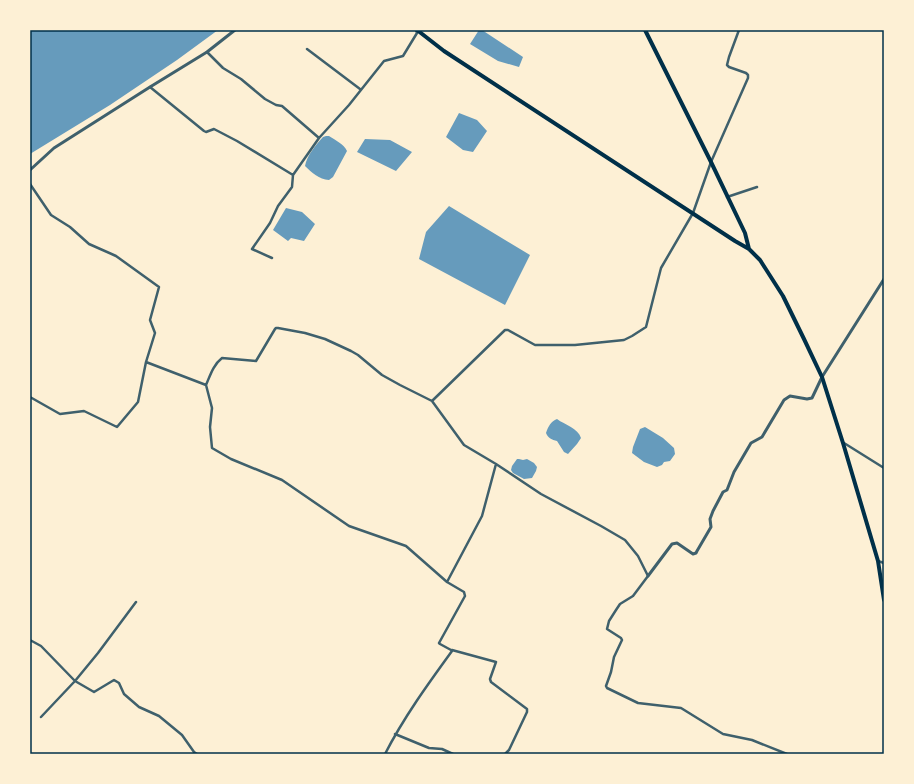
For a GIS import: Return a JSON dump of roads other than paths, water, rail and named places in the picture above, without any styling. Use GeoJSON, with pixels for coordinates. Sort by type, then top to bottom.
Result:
{"type":"FeatureCollection","features":[{"type":"Feature","properties":{"kind":"main road"},"geometry":{"type":"LineString","coordinates":[[416,30],[444,51],[749,249],[760,260],[783,296],[822,377],[878,561],[884,600]]}},
{"type":"Feature","properties":{"kind":"main road"},"geometry":{"type":"LineString","coordinates":[[645,30],[745,233],[749,249]]}},
{"type":"Feature","properties":{"kind":"street"},"geometry":{"type":"LineString","coordinates":[[30,170],[54,148],[207,52],[235,30]]}},
{"type":"Feature","properties":{"kind":"street"},"geometry":{"type":"LineString","coordinates":[[272,258],[252,249],[272,220],[278,206],[292,187],[293,175],[319,138],[371,79],[384,61],[403,56],[417,32],[416,30]]}},
{"type":"Feature","properties":{"kind":"street"},"geometry":{"type":"LineString","coordinates":[[432,401],[505,330],[512,331],[535,345],[575,344],[624,340],[646,327],[661,268],[692,213],[711,162],[748,78],[746,73],[727,66],[739,30]]}},
{"type":"Feature","properties":{"kind":"street"},"geometry":{"type":"LineString","coordinates":[[307,49],[360,90]]}},
{"type":"Feature","properties":{"kind":"street"},"geometry":{"type":"LineString","coordinates":[[207,52],[223,68],[241,79],[265,99],[276,105],[282,106],[319,138]]}},
{"type":"Feature","properties":{"kind":"street"},"geometry":{"type":"LineString","coordinates":[[150,87],[204,131],[206,132],[214,129],[237,141],[293,175]]}},
{"type":"Feature","properties":{"kind":"street"},"geometry":{"type":"LineString","coordinates":[[30,184],[51,215],[70,226],[89,244],[116,256],[159,287],[150,320],[155,333],[146,362],[138,402],[117,427],[84,411],[60,414],[30,397]]}},
{"type":"Feature","properties":{"kind":"street"},"geometry":{"type":"LineString","coordinates":[[727,197],[757,187]]}},
{"type":"Feature","properties":{"kind":"street"},"geometry":{"type":"LineString","coordinates":[[787,754],[752,740],[723,734],[681,708],[638,703],[607,688],[606,686],[614,657],[622,640],[607,629],[609,621],[620,604],[634,596],[672,544],[676,543],[693,554],[697,551],[711,527],[710,519],[713,511],[723,492],[727,490],[734,472],[751,443],[762,437],[784,400],[790,396],[806,399],[812,398],[822,377],[884,279]]}},
{"type":"Feature","properties":{"kind":"street"},"geometry":{"type":"LineString","coordinates":[[505,754],[509,750],[527,712],[527,709],[491,682],[490,679],[496,662],[452,650],[439,642],[465,596],[464,592],[446,582],[406,546],[349,526],[282,480],[231,459],[212,448],[210,426],[212,408],[206,385],[218,361],[222,358],[256,361],[274,329],[278,328],[305,332],[351,351],[382,375],[432,401],[464,445],[496,464],[540,494],[626,540],[638,556],[648,576]]}},
{"type":"Feature","properties":{"kind":"street"},"geometry":{"type":"LineString","coordinates":[[146,362],[206,385]]}},
{"type":"Feature","properties":{"kind":"street"},"geometry":{"type":"LineString","coordinates":[[843,443],[884,468]]}},
{"type":"Feature","properties":{"kind":"street"},"geometry":{"type":"LineString","coordinates":[[446,582],[482,516],[496,464]]}},
{"type":"Feature","properties":{"kind":"street"},"geometry":{"type":"LineString","coordinates":[[878,561],[884,563]]}},
{"type":"Feature","properties":{"kind":"street"},"geometry":{"type":"LineString","coordinates":[[41,717],[75,681],[136,602]]}},
{"type":"Feature","properties":{"kind":"street"},"geometry":{"type":"LineString","coordinates":[[30,640],[41,646],[75,681],[94,692],[114,680],[119,683],[124,694],[139,707],[158,716],[182,735],[194,752],[198,754]]}},
{"type":"Feature","properties":{"kind":"street"},"geometry":{"type":"LineString","coordinates":[[385,754],[395,734],[426,686],[452,650]]}},
{"type":"Feature","properties":{"kind":"street"},"geometry":{"type":"LineString","coordinates":[[395,734],[429,748],[442,749],[453,754]]}},
{"type":"Feature","properties":{"kind":"water"},"geometry":{"type":"Polygon","coordinates":[[[30,30],[218,30],[177,60],[110,105],[30,154],[30,30]]]}},
{"type":"Feature","properties":{"kind":"water"},"geometry":{"type":"Polygon","coordinates":[[[479,30],[482,30],[523,57],[519,67],[498,61],[470,44],[479,30]]]}},
{"type":"Feature","properties":{"kind":"water"},"geometry":{"type":"Polygon","coordinates":[[[459,113],[477,120],[487,131],[473,152],[463,150],[446,137],[459,113]]]}},
{"type":"Feature","properties":{"kind":"water"},"geometry":{"type":"Polygon","coordinates":[[[329,136],[339,142],[347,151],[333,177],[329,180],[316,175],[305,166],[312,150],[323,137],[329,136]]]}},
{"type":"Feature","properties":{"kind":"water"},"geometry":{"type":"Polygon","coordinates":[[[365,139],[390,140],[412,152],[396,171],[357,152],[365,139]]]}},
{"type":"Feature","properties":{"kind":"water"},"geometry":{"type":"Polygon","coordinates":[[[449,206],[530,255],[505,305],[419,259],[426,232],[449,206]]]}},
{"type":"Feature","properties":{"kind":"water"},"geometry":{"type":"Polygon","coordinates":[[[286,208],[302,212],[315,224],[304,241],[291,238],[288,241],[273,230],[286,208]]]}},
{"type":"Feature","properties":{"kind":"water"},"geometry":{"type":"Polygon","coordinates":[[[557,419],[574,429],[581,438],[568,454],[564,452],[557,441],[550,438],[546,433],[550,424],[557,419]]]}},
{"type":"Feature","properties":{"kind":"water"},"geometry":{"type":"Polygon","coordinates":[[[645,427],[663,438],[674,448],[675,454],[670,461],[664,462],[662,465],[657,467],[644,462],[632,453],[640,429],[645,427]]]}},
{"type":"Feature","properties":{"kind":"water"},"geometry":{"type":"Polygon","coordinates":[[[517,459],[527,459],[534,463],[537,467],[532,478],[524,479],[513,473],[511,470],[512,466],[517,459]]]}}]}
